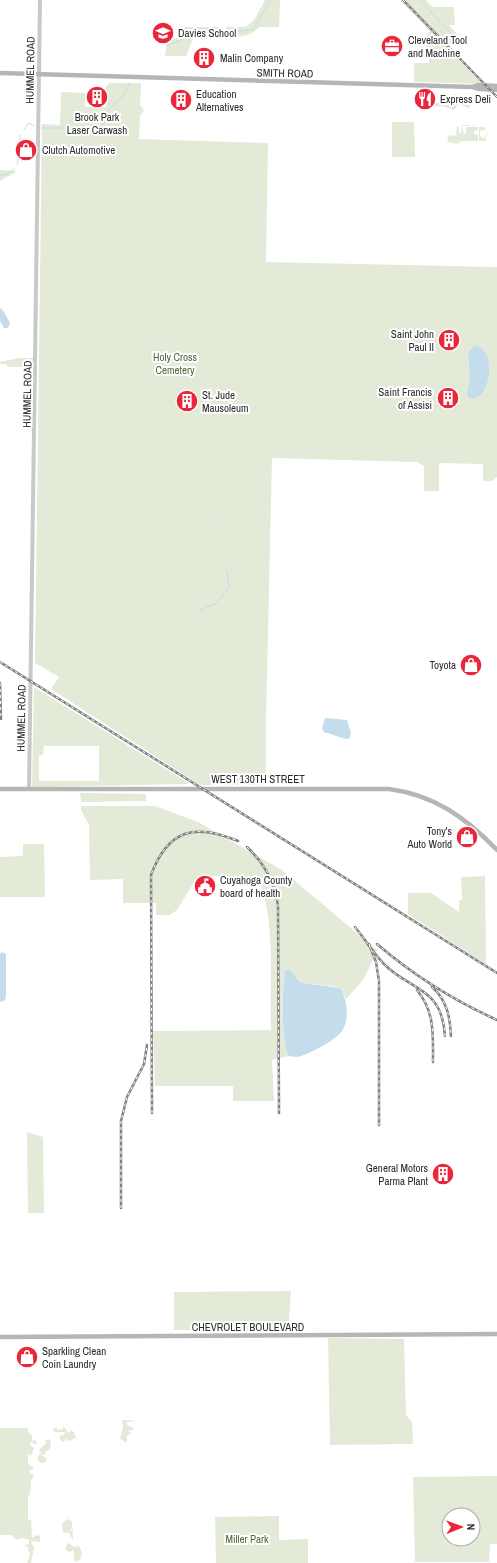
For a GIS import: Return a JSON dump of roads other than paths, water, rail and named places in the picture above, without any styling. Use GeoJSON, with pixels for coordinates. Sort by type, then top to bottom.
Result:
{"type":"FeatureCollection","features":[{"type":"Feature","properties":{"kind":"main road","name":"SMITH ROAD"},"geometry":{"type":"LineString","coordinates":[[0,73],[473,87],[479,89],[497,90]]}},
{"type":"Feature","properties":{"kind":"main road","name":"SMITH ROAD"},"geometry":{"type":"LineString","coordinates":[[473,87],[479,85],[497,86]]}},
{"type":"Feature","properties":{"kind":"main road","name":"WEST 130TH STREET"},"geometry":{"type":"LineString","coordinates":[[0,789],[389,789],[427,799],[457,813],[497,850]]}},
{"type":"Feature","properties":{"kind":"main road","name":"CHEVROLET BOULEVARD"},"geometry":{"type":"LineString","coordinates":[[0,1336],[497,1334]]}},
{"type":"Feature","properties":{"kind":"street","name":"HUMMEL ROAD"},"geometry":{"type":"LineString","coordinates":[[29,789],[40,0]]}},
{"type":"Feature","properties":{"kind":"water"},"geometry":{"type":"Polygon","coordinates":[[[0,308],[10,323],[8,328],[4,328],[0,321],[0,308]]]}},
{"type":"Feature","properties":{"kind":"water"},"geometry":{"type":"Polygon","coordinates":[[[474,346],[481,348],[486,354],[489,363],[489,374],[483,392],[477,397],[469,398],[467,394],[470,378],[468,352],[474,346]]]}},
{"type":"Feature","properties":{"kind":"water"},"geometry":{"type":"Polygon","coordinates":[[[325,718],[347,720],[351,733],[349,739],[325,733],[322,729],[325,718]]]}},
{"type":"Feature","properties":{"kind":"water"},"geometry":{"type":"Polygon","coordinates":[[[2,952],[6,954],[6,996],[5,1000],[1,1002],[0,954],[2,952]]]}},
{"type":"Feature","properties":{"kind":"water"},"geometry":{"type":"Polygon","coordinates":[[[290,970],[300,982],[341,989],[347,1010],[346,1021],[339,1035],[321,1047],[297,1057],[288,1056],[283,1025],[283,991],[285,971],[290,970]]]}},
{"type":"Feature","properties":{"kind":"waterway"},"geometry":{"type":"LineString","coordinates":[[228,32],[251,30],[255,27],[270,0]]}},
{"type":"Feature","properties":{"kind":"waterway"},"geometry":{"type":"LineString","coordinates":[[420,0],[455,38],[465,43]]}},
{"type":"Feature","properties":{"kind":"waterway"},"geometry":{"type":"LineString","coordinates":[[167,46],[183,39],[191,30],[198,29],[207,33],[219,32]]}},
{"type":"Feature","properties":{"kind":"waterway"},"geometry":{"type":"LineString","coordinates":[[42,128],[98,128],[103,125],[109,109],[122,97],[130,83]]}},
{"type":"Feature","properties":{"kind":"waterway"},"geometry":{"type":"LineString","coordinates":[[24,130],[29,123],[34,126]]}},
{"type":"Feature","properties":{"kind":"waterway"},"geometry":{"type":"LineString","coordinates":[[17,164],[20,153],[20,135]]}},
{"type":"Feature","properties":{"kind":"waterway"},"geometry":{"type":"LineString","coordinates":[[0,176],[9,173],[14,169]]}},
{"type":"Feature","properties":{"kind":"waterway"},"geometry":{"type":"LineString","coordinates":[[199,612],[202,609],[215,604],[229,588],[227,571]]}},
{"type":"Feature","properties":{"kind":"railway"},"geometry":{"type":"LineString","coordinates":[[403,0],[497,97]]}},
{"type":"Feature","properties":{"kind":"railway"},"geometry":{"type":"LineString","coordinates":[[0,662],[497,973]]}},
{"type":"Feature","properties":{"kind":"railway"},"geometry":{"type":"LineString","coordinates":[[0,683],[1,719]]}},
{"type":"Feature","properties":{"kind":"railway"},"geometry":{"type":"LineString","coordinates":[[152,1113],[151,875],[166,848],[175,839],[185,834],[209,832],[223,835],[238,841]]}},
{"type":"Feature","properties":{"kind":"railway"},"geometry":{"type":"LineString","coordinates":[[247,847],[264,867],[272,881],[277,897],[279,1113]]}},
{"type":"Feature","properties":{"kind":"railway"},"geometry":{"type":"LineString","coordinates":[[355,927],[384,964],[394,973],[423,991],[431,998],[438,1007],[443,1020],[445,1036]]}},
{"type":"Feature","properties":{"kind":"railway"},"geometry":{"type":"LineString","coordinates":[[369,944],[376,962],[379,981],[379,1125]]}},
{"type":"Feature","properties":{"kind":"railway"},"geometry":{"type":"LineString","coordinates":[[377,944],[434,986],[481,1013],[497,1020]]}},
{"type":"Feature","properties":{"kind":"railway"},"geometry":{"type":"LineString","coordinates":[[432,987],[441,997],[447,1009],[451,1036]]}},
{"type":"Feature","properties":{"kind":"railway"},"geometry":{"type":"LineString","coordinates":[[417,990],[423,998],[430,1015],[433,1033],[433,1062]]}},
{"type":"Feature","properties":{"kind":"railway"},"geometry":{"type":"LineString","coordinates":[[121,1208],[121,1121],[127,1097],[144,1064],[147,1045]]}},
{"type":"Feature","properties":{"kind":"place","name":"Davies School"},"geometry":{"type":"Point","coordinates":[163,33]}},
{"type":"Feature","properties":{"kind":"place","name":"Cleveland Tool and Machine"},"geometry":{"type":"Point","coordinates":[392,46]}},
{"type":"Feature","properties":{"kind":"place","name":"Malin Company"},"geometry":{"type":"Point","coordinates":[204,58]}},
{"type":"Feature","properties":{"kind":"place","name":"Brook Park Laser Carwash"},"geometry":{"type":"Point","coordinates":[97,97]}},
{"type":"Feature","properties":{"kind":"place","name":"Express Deli"},"geometry":{"type":"Point","coordinates":[425,99]}},
{"type":"Feature","properties":{"kind":"place","name":"Education Alternatives"},"geometry":{"type":"Point","coordinates":[181,100]}},
{"type":"Feature","properties":{"kind":"place","name":"Clutch Automotive"},"geometry":{"type":"Point","coordinates":[26,150]}},
{"type":"Feature","properties":{"kind":"place","name":"Saint John Paul II"},"geometry":{"type":"Point","coordinates":[449,340]}},
{"type":"Feature","properties":{"kind":"place","name":"Saint Francis of Assisi"},"geometry":{"type":"Point","coordinates":[448,398]}},
{"type":"Feature","properties":{"kind":"place","name":"St. Jude Mausoleum"},"geometry":{"type":"Point","coordinates":[187,401]}},
{"type":"Feature","properties":{"kind":"place","name":"Toyota"},"geometry":{"type":"Point","coordinates":[471,665]}},
{"type":"Feature","properties":{"kind":"place","name":"Tony's Auto World"},"geometry":{"type":"Point","coordinates":[467,837]}},
{"type":"Feature","properties":{"kind":"place","name":"Cuyahoga County board of health"},"geometry":{"type":"Point","coordinates":[205,886]}},
{"type":"Feature","properties":{"kind":"place","name":"General Motors Parma Plant"},"geometry":{"type":"Point","coordinates":[443,1174]}},
{"type":"Feature","properties":{"kind":"place","name":"Sparkling Clean Coin Laundry"},"geometry":{"type":"Point","coordinates":[27,1357]}},
{"type":"Feature","properties":{"kind":"park label","name":"Holy Cross Cemetery"},"geometry":{"type":"Point","coordinates":[175,363]}},
{"type":"Feature","properties":{"kind":"park label","name":"Miller Park"},"geometry":{"type":"Point","coordinates":[247,1539]}}]}
